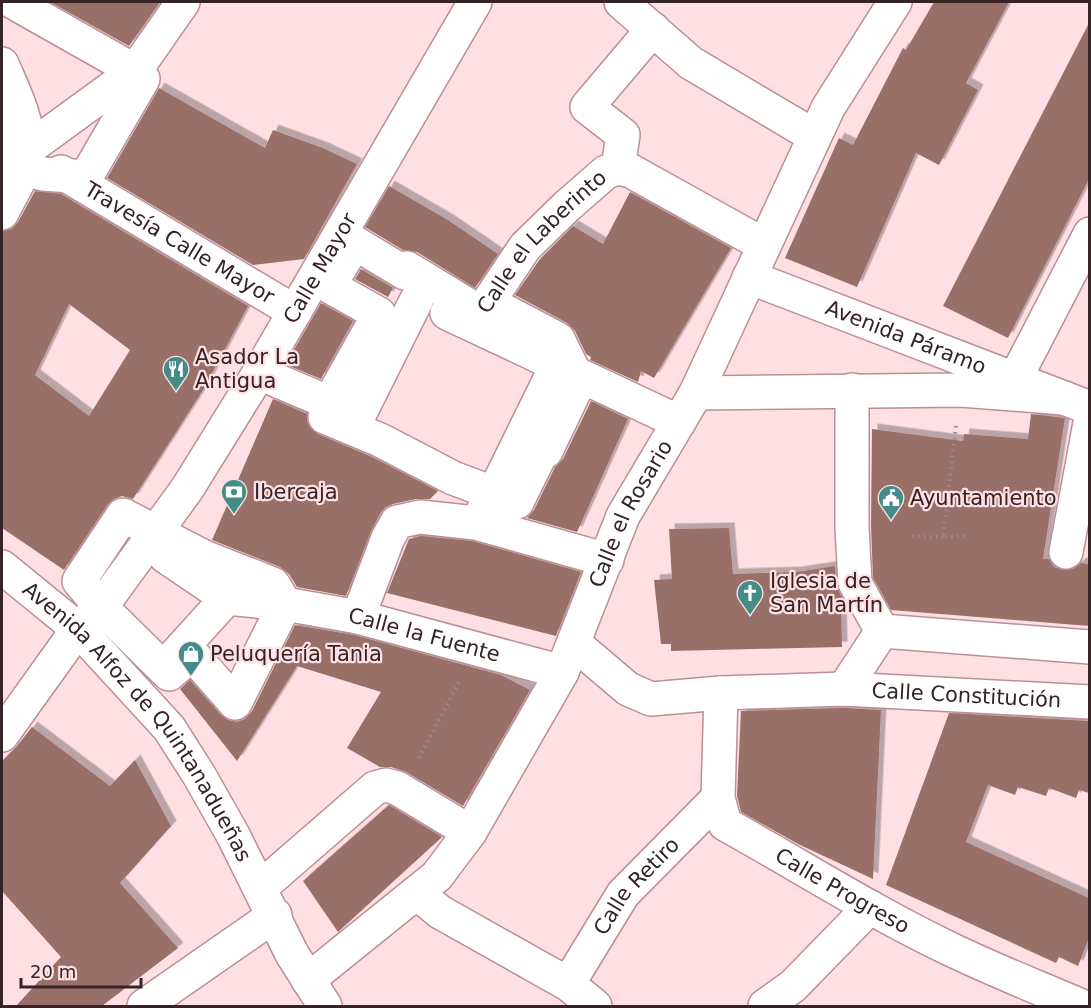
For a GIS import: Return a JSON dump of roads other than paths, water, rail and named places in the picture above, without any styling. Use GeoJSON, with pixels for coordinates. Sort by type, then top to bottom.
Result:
{"type":"FeatureCollection","features":[{"type":"Feature","properties":{"kind":"street"},"geometry":{"type":"LineString","coordinates":[[13,2],[135,71],[143,79],[86,177],[64,175]]}},
{"type":"Feature","properties":{"kind":"street"},"geometry":{"type":"LineString","coordinates":[[2,213],[26,158],[135,71],[183,2]]}},
{"type":"Feature","properties":{"kind":"street","name":"Calle Mayor"},"geometry":{"type":"LineString","coordinates":[[152,538],[260,373],[295,312],[336,258],[412,107],[475,2]]}},
{"type":"Feature","properties":{"kind":"street"},"geometry":{"type":"LineString","coordinates":[[621,2],[691,63],[814,136]]}},
{"type":"Feature","properties":{"kind":"street","name":"Calle el Rosario"},"geometry":{"type":"LineString","coordinates":[[316,993],[437,876],[470,832],[568,657],[623,516],[696,393],[828,108],[895,2]]}},
{"type":"Feature","properties":{"kind":"street","name":"Calle el Laberinto"},"geometry":{"type":"LineString","coordinates":[[618,168],[623,135],[587,107],[653,29]]}},
{"type":"Feature","properties":{"kind":"street"},"geometry":{"type":"LineString","coordinates":[[2,64],[20,108],[26,158]]}},
{"type":"Feature","properties":{"kind":"street","name":"Travesía Calle Mayor"},"geometry":{"type":"LineString","coordinates":[[2,115],[14,125],[4,159],[26,158],[64,175],[295,312]]}},
{"type":"Feature","properties":{"kind":"street","name":"Calle el Laberinto"},"geometry":{"type":"LineString","coordinates":[[479,317],[525,247],[606,172],[618,168],[631,171],[764,245]]}},
{"type":"Feature","properties":{"kind":"street"},"geometry":{"type":"LineString","coordinates":[[1015,379],[1089,234]]}},
{"type":"Feature","properties":{"kind":"street"},"geometry":{"type":"LineString","coordinates":[[479,317],[472,308],[407,268],[405,273],[355,243],[336,258],[329,286],[379,314],[329,403],[325,417],[380,440],[453,478],[498,485]]}},
{"type":"Feature","properties":{"kind":"street"},"geometry":{"type":"LineString","coordinates":[[336,258],[417,299],[479,317],[501,309],[558,339],[566,369],[476,523]]}},
{"type":"Feature","properties":{"kind":"street","name":"Avenida Páramo"},"geometry":{"type":"LineString","coordinates":[[749,277],[1077,403]]}},
{"type":"Feature","properties":{"kind":"street"},"geometry":{"type":"LineString","coordinates":[[359,415],[417,299]]}},
{"type":"Feature","properties":{"kind":"street"},"geometry":{"type":"LineString","coordinates":[[566,369],[679,422]]}},
{"type":"Feature","properties":{"kind":"street"},"geometry":{"type":"LineString","coordinates":[[260,373],[437,451],[498,485]]}},
{"type":"Feature","properties":{"kind":"street"},"geometry":{"type":"LineString","coordinates":[[852,390],[852,527],[855,583],[882,631],[1089,647]]}},
{"type":"Feature","properties":{"kind":"street","name":"Avenida Páramo"},"geometry":{"type":"LineString","coordinates":[[696,393],[961,390],[1077,403]]}},
{"type":"Feature","properties":{"kind":"street"},"geometry":{"type":"LineString","coordinates":[[1066,552],[1089,423]]}},
{"type":"Feature","properties":{"kind":"street"},"geometry":{"type":"LineString","coordinates":[[140,695],[164,668],[227,598],[152,538],[123,514],[79,581],[89,618],[164,668],[169,674],[192,654],[235,703],[285,604],[273,584],[152,538]]}},
{"type":"Feature","properties":{"kind":"street"},"geometry":{"type":"LineString","coordinates":[[357,617],[388,538],[397,522],[420,517],[476,523],[607,560]]}},
{"type":"Feature","properties":{"kind":"street","name":"Avenida Alfoz de Quintanadueñas"},"geometry":{"type":"LineString","coordinates":[[2,567],[89,618],[140,695],[169,728],[199,775],[292,954],[316,993]]}},
{"type":"Feature","properties":{"kind":"street","name":"Calle la Fuente"},"geometry":{"type":"LineString","coordinates":[[227,598],[285,604],[357,617],[477,649],[568,657]]}},
{"type":"Feature","properties":{"kind":"street"},"geometry":{"type":"LineString","coordinates":[[2,735],[89,618]]}},
{"type":"Feature","properties":{"kind":"street","name":"Calle Constitución"},"geometry":{"type":"LineString","coordinates":[[844,689],[882,631]]}},
{"type":"Feature","properties":{"kind":"street","name":"Calle Constitución"},"geometry":{"type":"LineString","coordinates":[[568,657],[651,699],[721,693],[844,689],[1089,702]]}},
{"type":"Feature","properties":{"kind":"street","name":"Calle Progreso"},"geometry":{"type":"LineString","coordinates":[[721,693],[718,798],[725,824],[870,907],[948,948],[1081,1006]]}},
{"type":"Feature","properties":{"kind":"street","name":"Avenida Alfoz de Quintanadueñas"},"geometry":{"type":"LineString","coordinates":[[267,902],[375,788],[386,785],[402,791],[470,832]]}},
{"type":"Feature","properties":{"kind":"street","name":"Calle Retiro"},"geometry":{"type":"LineString","coordinates":[[568,984],[623,894],[718,798]]}},
{"type":"Feature","properties":{"kind":"street"},"geometry":{"type":"LineString","coordinates":[[417,893],[440,912],[568,984],[596,1006]]}},
{"type":"Feature","properties":{"kind":"street"},"geometry":{"type":"LineString","coordinates":[[144,1006],[267,902]]}},
{"type":"Feature","properties":{"kind":"street"},"geometry":{"type":"LineString","coordinates":[[765,1006],[793,986],[870,907]]}},
{"type":"Feature","properties":{"kind":"place","name":"Asador La Antigua"},"geometry":{"type":"Point","coordinates":[176,392]}},
{"type":"Feature","properties":{"kind":"place","name":"Ibercaja"},"geometry":{"type":"Point","coordinates":[234,515]}},
{"type":"Feature","properties":{"kind":"place","name":"Ayuntamiento"},"geometry":{"type":"Point","coordinates":[891,521]}},
{"type":"Feature","properties":{"kind":"place","name":"Iglesia de San Martín"},"geometry":{"type":"Point","coordinates":[750,616]}},
{"type":"Feature","properties":{"kind":"place","name":"Peluquería Tania"},"geometry":{"type":"Point","coordinates":[191,677]}}]}
